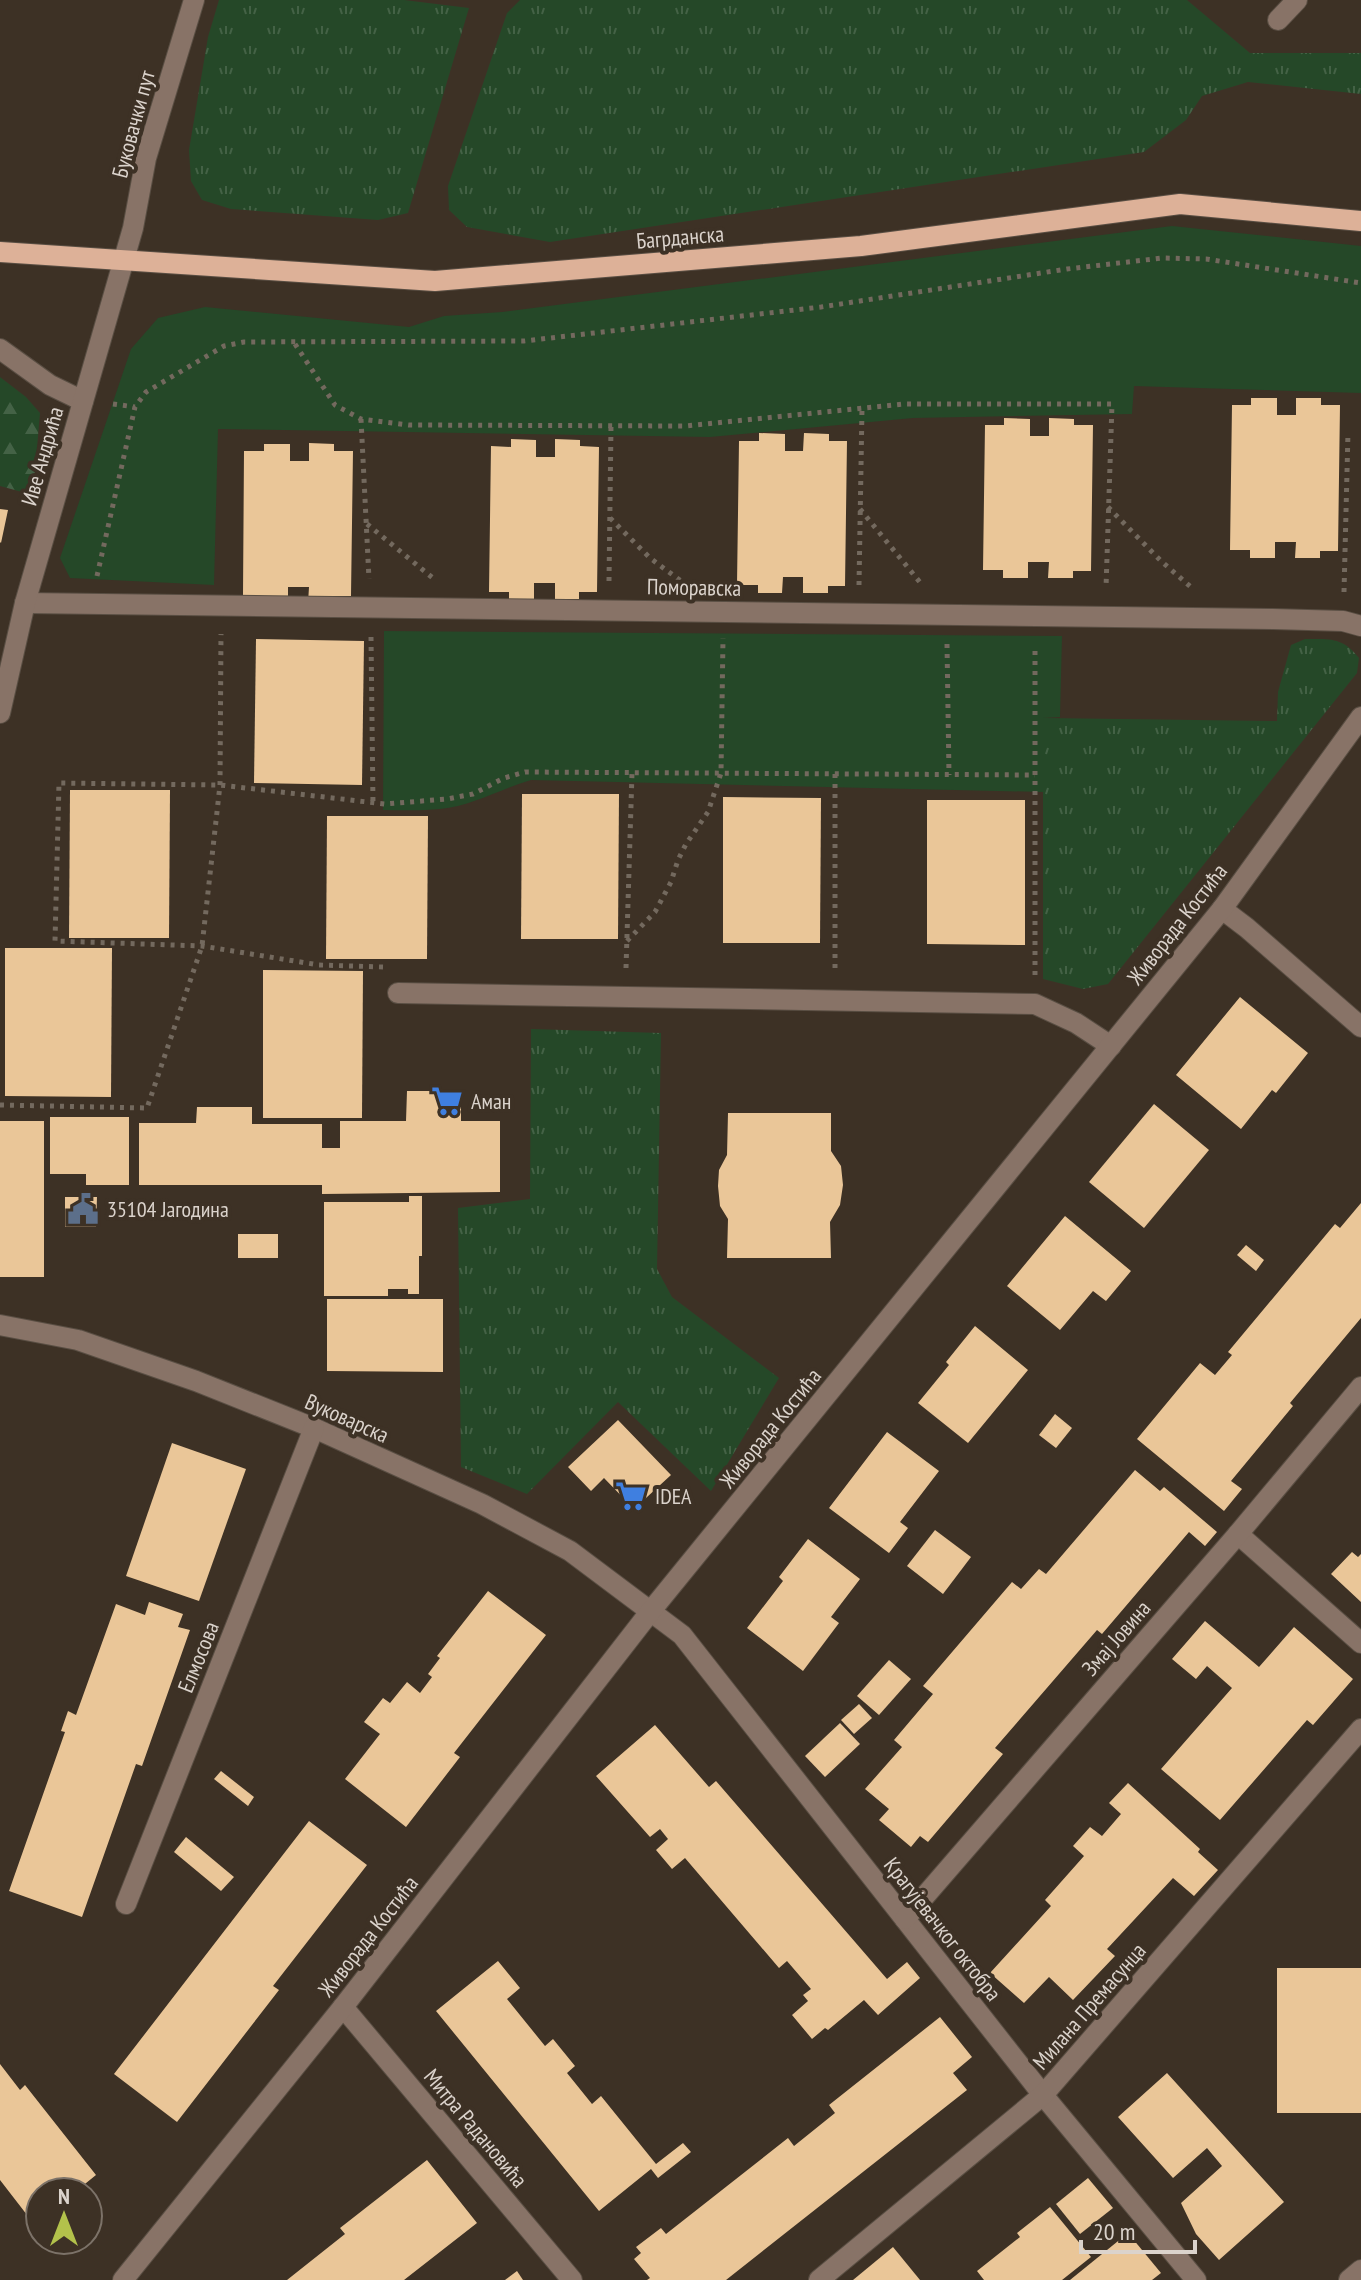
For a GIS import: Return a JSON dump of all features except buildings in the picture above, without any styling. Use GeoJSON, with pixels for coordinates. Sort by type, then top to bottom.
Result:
{"type":"FeatureCollection","features":[{"type":"Feature","properties":{"kind":"main road","name":"Багрданска"},"geometry":{"type":"LineString","coordinates":[[0,252],[435,281],[861,246],[1180,204],[1361,221]]}},
{"type":"Feature","properties":{"kind":"street","name":"Буковачки пут"},"geometry":{"type":"LineString","coordinates":[[123,261],[133,228],[146,158],[194,0]]}},
{"type":"Feature","properties":{"kind":"street"},"geometry":{"type":"LineString","coordinates":[[1278,20],[1297,0]]}},
{"type":"Feature","properties":{"kind":"street","name":"Иве Андрића"},"geometry":{"type":"LineString","coordinates":[[0,713],[7,655],[25,603],[123,261]]}},
{"type":"Feature","properties":{"kind":"street"},"geometry":{"type":"LineString","coordinates":[[0,349],[50,385],[83,401]]}},
{"type":"Feature","properties":{"kind":"street","name":"Поморавска"},"geometry":{"type":"LineString","coordinates":[[25,603],[1226,618],[1352,624]]}},
{"type":"Feature","properties":{"kind":"street","name":"Живорада Костића"},"geometry":{"type":"LineString","coordinates":[[123,2280],[343,2007],[650,1612],[1222,909],[1361,717]]}},
{"type":"Feature","properties":{"kind":"street"},"geometry":{"type":"LineString","coordinates":[[1222,909],[1361,1027]]}},
{"type":"Feature","properties":{"kind":"street"},"geometry":{"type":"LineString","coordinates":[[398,993],[1035,1004],[1076,1023],[1111,1046]]}},
{"type":"Feature","properties":{"kind":"street","name":"Вуковарска"},"geometry":{"type":"LineString","coordinates":[[0,1325],[78,1340],[196,1381],[314,1428],[482,1504],[570,1551],[650,1612]]}},
{"type":"Feature","properties":{"kind":"street","name":"Змај Јовина"},"geometry":{"type":"LineString","coordinates":[[905,1919],[1361,1387]]}},
{"type":"Feature","properties":{"kind":"street","name":"Елмосова"},"geometry":{"type":"LineString","coordinates":[[126,1904],[314,1428]]}},
{"type":"Feature","properties":{"kind":"street"},"geometry":{"type":"LineString","coordinates":[[1238,1534],[1361,1643]]}},
{"type":"Feature","properties":{"kind":"street","name":"Крагујевачког октобра"},"geometry":{"type":"LineString","coordinates":[[650,1612],[682,1635],[1043,2095],[1196,2280]]}},
{"type":"Feature","properties":{"kind":"street","name":"Милана Премасунца"},"geometry":{"type":"LineString","coordinates":[[819,2280],[1043,2095],[1361,1729]]}},
{"type":"Feature","properties":{"kind":"street","name":"Митра Радановића"},"geometry":{"type":"LineString","coordinates":[[343,2007],[572,2280]]}},
{"type":"Feature","properties":{"kind":"street"},"geometry":{"type":"LineString","coordinates":[[1349,2280],[1361,2270]]}},
{"type":"Feature","properties":{"kind":"path"},"geometry":{"type":"LineString","coordinates":[[91,604],[135,407],[146,392],[224,346],[244,342],[524,341],[821,307],[1067,269],[1162,258],[1206,259],[1361,283]]}},
{"type":"Feature","properties":{"kind":"path"},"geometry":{"type":"LineString","coordinates":[[295,343],[335,405],[361,419],[409,425],[685,426],[904,404],[1112,404],[1105,617]]}},
{"type":"Feature","properties":{"kind":"path"},"geometry":{"type":"LineString","coordinates":[[859,614],[862,408]]}},
{"type":"Feature","properties":{"kind":"path"},"geometry":{"type":"LineString","coordinates":[[361,419],[371,607],[373,804]]}},
{"type":"Feature","properties":{"kind":"path"},"geometry":{"type":"LineString","coordinates":[[609,610],[611,426]]}},
{"type":"Feature","properties":{"kind":"path"},"geometry":{"type":"LineString","coordinates":[[1348,432],[1352,624]]}},
{"type":"Feature","properties":{"kind":"path"},"geometry":{"type":"LineString","coordinates":[[1108,507],[1161,561],[1226,618]]}},
{"type":"Feature","properties":{"kind":"path"},"geometry":{"type":"LineString","coordinates":[[860,509],[947,614],[949,775]]}},
{"type":"Feature","properties":{"kind":"path"},"geometry":{"type":"LineString","coordinates":[[610,518],[650,558],[723,612],[721,773],[708,812],[686,844],[655,912],[627,941]]}},
{"type":"Feature","properties":{"kind":"path"},"geometry":{"type":"LineString","coordinates":[[366,523],[472,609]]}},
{"type":"Feature","properties":{"kind":"path"},"geometry":{"type":"LineString","coordinates":[[0,1105],[147,1108],[202,946],[220,785],[222,605]]}},
{"type":"Feature","properties":{"kind":"path"},"geometry":{"type":"LineString","coordinates":[[1035,615],[1035,1004]]}},
{"type":"Feature","properties":{"kind":"path"},"geometry":{"type":"LineString","coordinates":[[398,993],[397,968],[319,965],[202,946],[55,941],[59,783],[220,785],[373,804],[473,794],[504,778],[525,772],[1035,775]]}},
{"type":"Feature","properties":{"kind":"path"},"geometry":{"type":"LineString","coordinates":[[625,997],[632,773]]}},
{"type":"Feature","properties":{"kind":"path"},"geometry":{"type":"LineString","coordinates":[[835,774],[835,1000]]}},
{"type":"Feature","properties":{"kind":"green space"},"geometry":{"type":"Polygon","coordinates":[[[219,0],[404,0],[469,8],[408,213],[378,220],[231,209],[202,200],[191,181],[189,150],[208,37],[219,0]]]}},
{"type":"Feature","properties":{"kind":"green space"},"geometry":{"type":"Polygon","coordinates":[[[520,0],[1187,0],[1250,53],[1361,53],[1361,94],[1248,82],[1202,96],[1186,120],[1144,152],[550,242],[467,227],[449,210],[448,186],[507,13],[520,0]]]}},
{"type":"Feature","properties":{"kind":"green space"},"geometry":{"type":"Polygon","coordinates":[[[1172,226],[1361,246],[1361,393],[1134,386],[1132,414],[913,418],[710,437],[218,429],[214,585],[70,578],[60,558],[131,349],[158,318],[205,307],[409,327],[444,316],[502,312],[1172,226]]]}},
{"type":"Feature","properties":{"kind":"green space"},"geometry":{"type":"Polygon","coordinates":[[[0,377],[26,397],[40,413],[33,495],[0,486],[0,377]]]}},
{"type":"Feature","properties":{"kind":"green space"},"geometry":{"type":"Polygon","coordinates":[[[384,631],[1062,636],[1060,717],[1043,718],[1043,792],[531,780],[452,807],[383,810],[384,631]]]}},
{"type":"Feature","properties":{"kind":"green space"},"geometry":{"type":"Polygon","coordinates":[[[1305,639],[1329,639],[1347,646],[1359,658],[1357,673],[1108,984],[1083,989],[1043,979],[1043,718],[1277,721],[1278,692],[1291,645],[1305,639]]]}},
{"type":"Feature","properties":{"kind":"green space"},"geometry":{"type":"Polygon","coordinates":[[[531,1029],[661,1033],[657,1269],[672,1297],[779,1378],[711,1491],[618,1402],[527,1494],[461,1467],[458,1208],[530,1199],[531,1029]]]}},
{"type":"Feature","properties":{"kind":"place","name":"Аман"},"geometry":{"type":"Point","coordinates":[447,1101]}},
{"type":"Feature","properties":{"kind":"place","name":"35104 Јагодина"},"geometry":{"type":"Point","coordinates":[83,1209]}},
{"type":"Feature","properties":{"kind":"place","name":"IDEA"},"geometry":{"type":"Point","coordinates":[631,1496]}}]}
